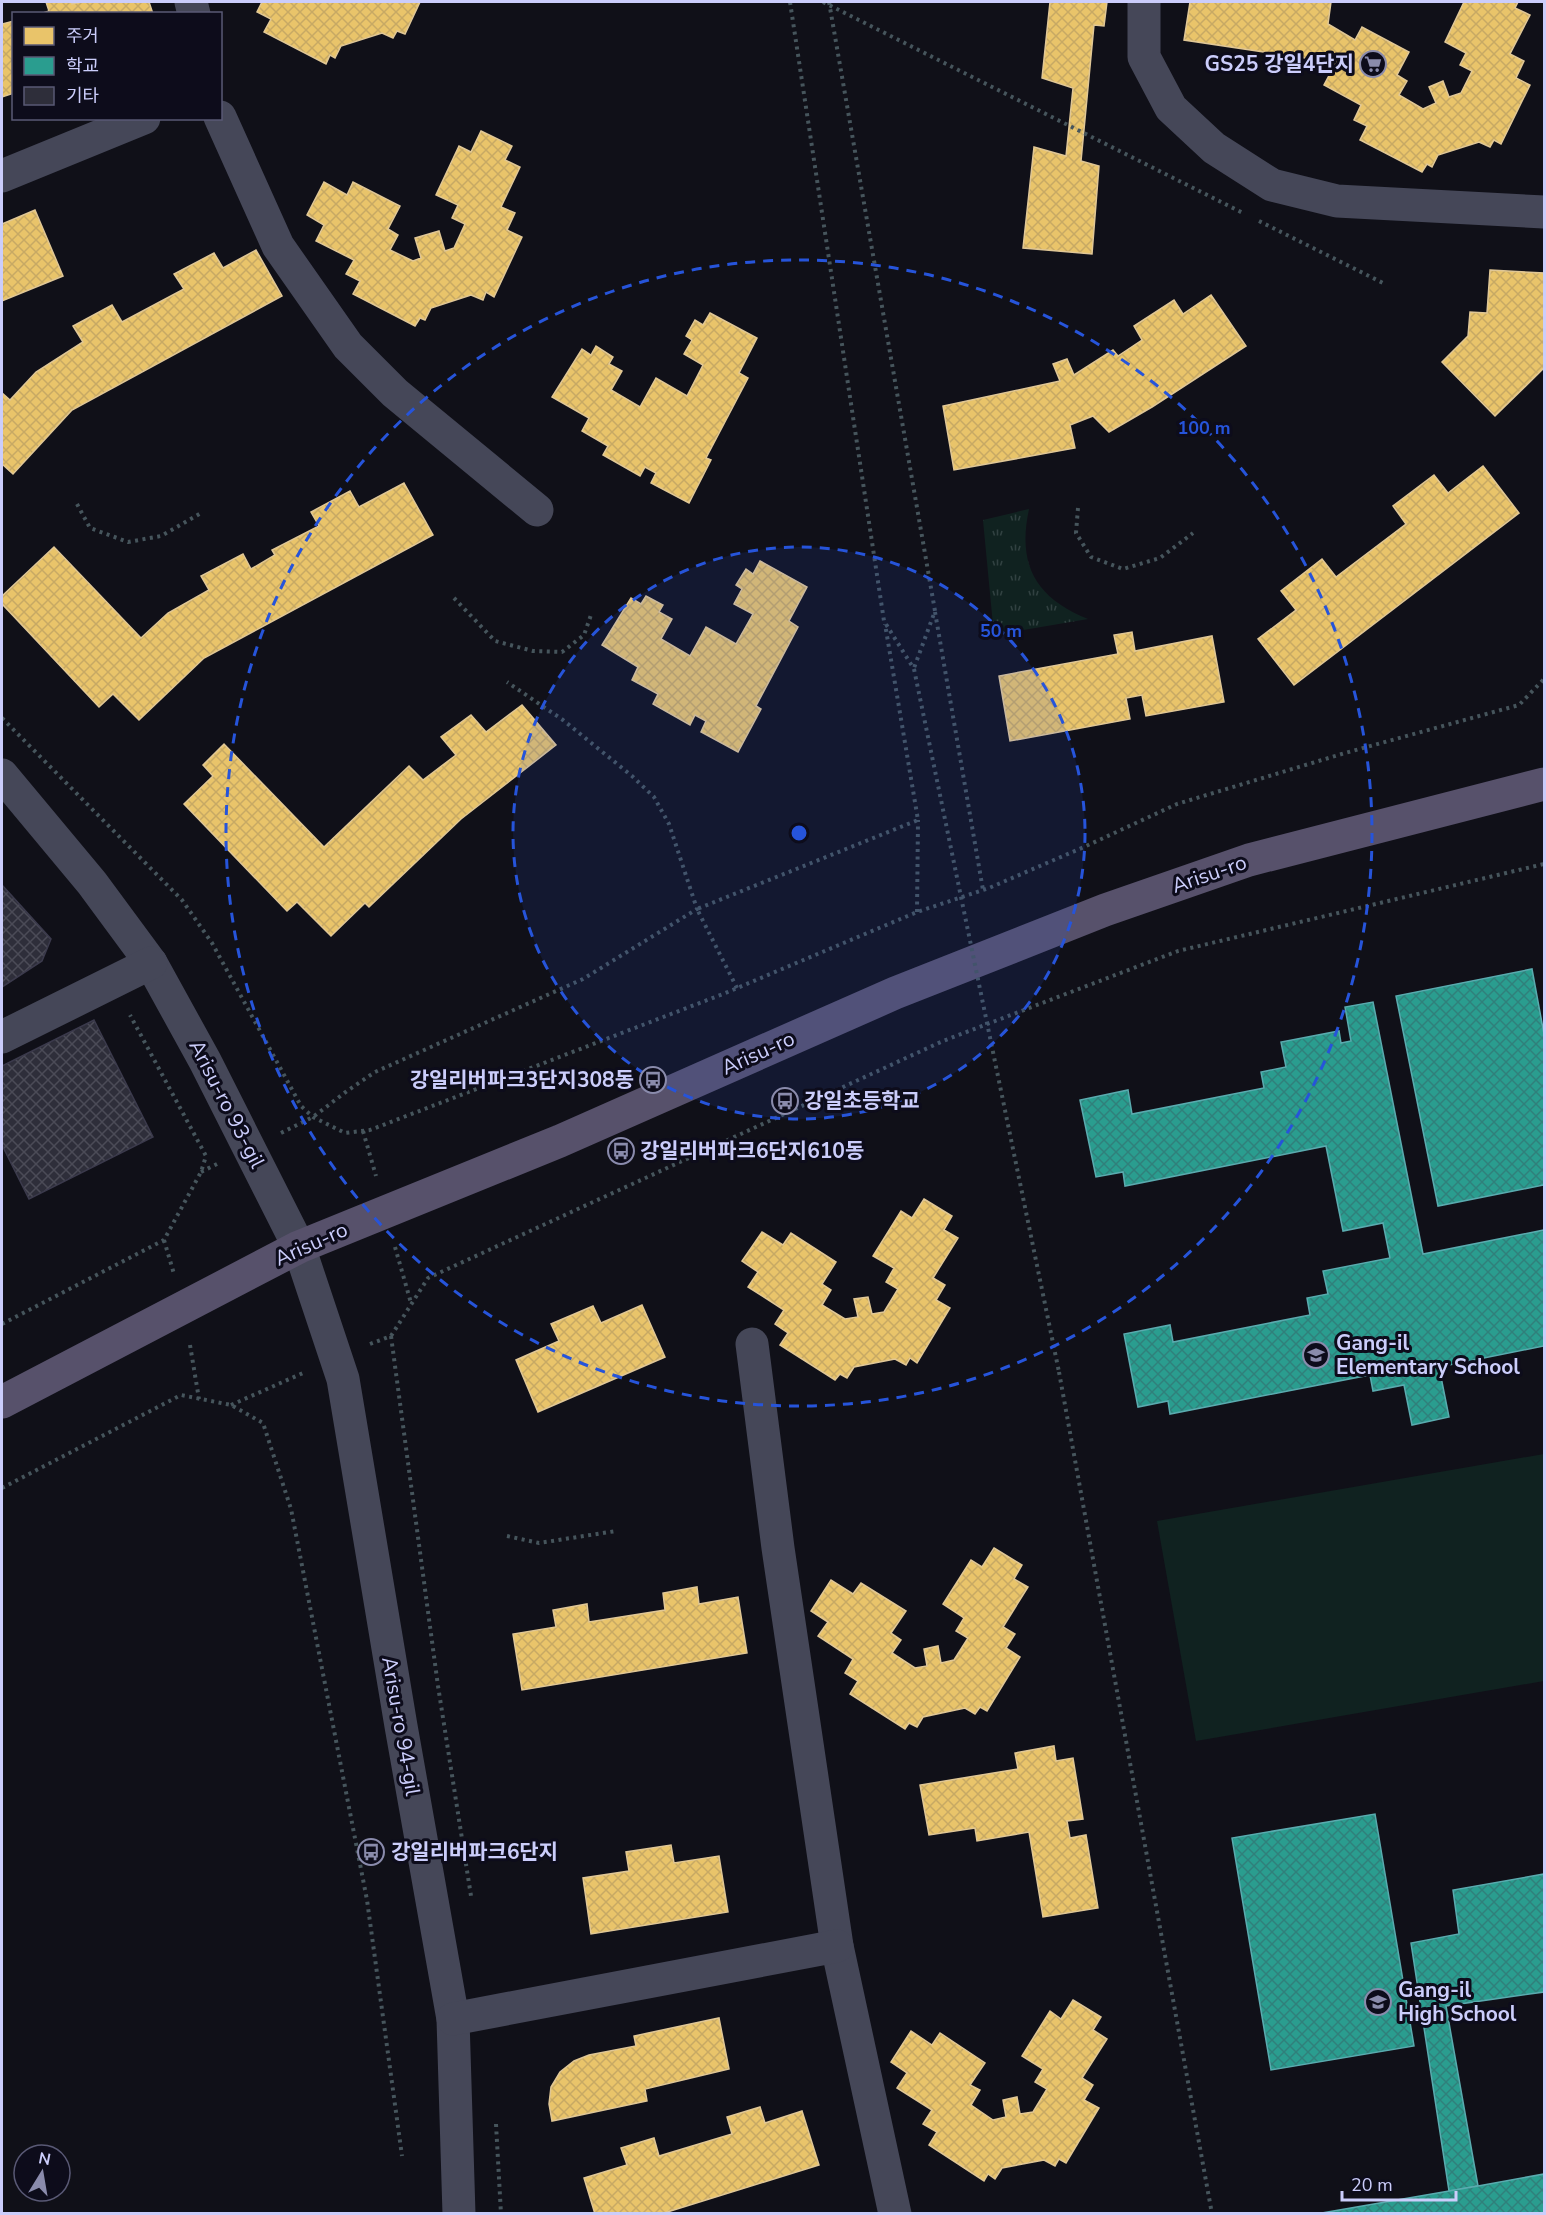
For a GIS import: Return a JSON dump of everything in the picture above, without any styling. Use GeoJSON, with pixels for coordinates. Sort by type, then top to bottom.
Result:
{"type":"FeatureCollection","features":[{"type":"Feature","properties":{"kind":"main road","name":"Arisu-ro"},"geometry":{"type":"LineString","coordinates":[[2,1402],[299,1247],[560,1141],[895,993],[1105,910],[1249,860],[1545,784]]}},
{"type":"Feature","properties":{"kind":"street"},"geometry":{"type":"LineString","coordinates":[[1144,2],[1144,57],[1171,108],[1214,148],[1272,185],[1337,201],[1545,212]]}},
{"type":"Feature","properties":{"kind":"street"},"geometry":{"type":"LineString","coordinates":[[2,176],[139,120]]}},
{"type":"Feature","properties":{"kind":"street"},"geometry":{"type":"LineString","coordinates":[[221,120],[278,246],[348,346],[394,393],[537,510]]}},
{"type":"Feature","properties":{"kind":"street","name":"Arisu-ro 93-gil"},"geometry":{"type":"LineString","coordinates":[[2,774],[92,883],[151,963],[205,1060],[299,1247]]}},
{"type":"Feature","properties":{"kind":"street"},"geometry":{"type":"LineString","coordinates":[[2,1037],[151,963]]}},
{"type":"Feature","properties":{"kind":"street","name":"Arisu-ro 94-gil"},"geometry":{"type":"LineString","coordinates":[[299,1247],[343,1379],[453,2019],[459,2214]]}},
{"type":"Feature","properties":{"kind":"street"},"geometry":{"type":"LineString","coordinates":[[752,1344],[778,1548],[837,1946],[895,2214]]}},
{"type":"Feature","properties":{"kind":"street"},"geometry":{"type":"LineString","coordinates":[[453,2019],[837,1946]]}},
{"type":"Feature","properties":{"kind":"path"},"geometry":{"type":"LineString","coordinates":[[790,2],[884,621],[918,820],[917,912]]}},
{"type":"Feature","properties":{"kind":"path"},"geometry":{"type":"LineString","coordinates":[[823,2],[1247,215]]}},
{"type":"Feature","properties":{"kind":"path"},"geometry":{"type":"LineString","coordinates":[[829,2],[983,890]]}},
{"type":"Feature","properties":{"kind":"path"},"geometry":{"type":"LineString","coordinates":[[1257,220],[1385,284]]}},
{"type":"Feature","properties":{"kind":"path"},"geometry":{"type":"LineString","coordinates":[[77,504],[90,528],[128,542],[161,536],[203,512]]}},
{"type":"Feature","properties":{"kind":"path"},"geometry":{"type":"LineString","coordinates":[[1078,508],[1076,533],[1091,557],[1123,568],[1160,558],[1193,534]]}},
{"type":"Feature","properties":{"kind":"path"},"geometry":{"type":"LineString","coordinates":[[454,598],[495,641],[533,651],[562,652],[584,635],[592,612]]}},
{"type":"Feature","properties":{"kind":"path"},"geometry":{"type":"LineString","coordinates":[[914,669],[935,611]]}},
{"type":"Feature","properties":{"kind":"path"},"geometry":{"type":"LineString","coordinates":[[884,621],[914,669],[1059,1372],[1212,2214]]}},
{"type":"Feature","properties":{"kind":"path"},"geometry":{"type":"LineString","coordinates":[[2,718],[182,900],[212,943],[301,1106],[313,1117],[345,1133],[370,1130],[737,988],[917,912],[983,890],[1177,804],[1345,753],[1519,705],[1545,679]]}},
{"type":"Feature","properties":{"kind":"path"},"geometry":{"type":"LineString","coordinates":[[507,682],[563,720],[632,776],[654,797],[669,824],[697,909],[737,988]]}},
{"type":"Feature","properties":{"kind":"path"},"geometry":{"type":"LineString","coordinates":[[313,1117],[375,1072],[583,979],[697,909],[918,820]]}},
{"type":"Feature","properties":{"kind":"path"},"geometry":{"type":"LineString","coordinates":[[473,1907],[438,1686],[391,1336],[428,1278],[943,1041],[1178,951],[1545,864]]}},
{"type":"Feature","properties":{"kind":"path"},"geometry":{"type":"LineString","coordinates":[[2,1324],[164,1240],[201,1172]]}},
{"type":"Feature","properties":{"kind":"path"},"geometry":{"type":"LineString","coordinates":[[2,1488],[181,1395],[231,1405],[264,1423],[291,1509],[367,1900],[402,2156]]}},
{"type":"Feature","properties":{"kind":"path"},"geometry":{"type":"LineString","coordinates":[[507,1536],[539,1543],[616,1531]]}},
{"type":"Feature","properties":{"kind":"path"},"geometry":{"type":"LineString","coordinates":[[495,2119],[501,2214]]}},
{"type":"Feature","properties":{"kind":"green space"},"geometry":{"type":"Polygon","coordinates":[[[1029,509],[1026,546],[1028,562],[1034,577],[1055,601],[1088,619],[994,635],[983,520],[1029,509]]]}},
{"type":"Feature","properties":{"kind":"green space"},"geometry":{"type":"Polygon","coordinates":[[[1544,1454],[1544,1681],[1196,1741],[1157,1521],[1544,1454]]]}},
{"type":"Feature","properties":{"kind":"building: 주거"},"geometry":{"type":"Polygon","coordinates":[[[46,2],[71,2],[72,4],[149,2],[152,12],[46,12],[49,11],[46,2]]]}},
{"type":"Feature","properties":{"kind":"building: 주거"},"geometry":{"type":"Polygon","coordinates":[[[262,2],[420,2],[405,34],[397,31],[393,38],[382,33],[341,46],[335,58],[330,55],[326,64],[264,32],[271,19],[257,12],[262,2]]]}},
{"type":"Feature","properties":{"kind":"building: 주거"},"geometry":{"type":"Polygon","coordinates":[[[1050,2],[1107,2],[1104,26],[1094,25],[1081,161],[1099,166],[1092,254],[1023,248],[1034,147],[1066,156],[1073,88],[1042,78],[1050,2]]]}},
{"type":"Feature","properties":{"kind":"building: 주거"},"geometry":{"type":"Polygon","coordinates":[[[1190,2],[1331,2],[1328,24],[1355,40],[1362,27],[1409,52],[1397,75],[1407,81],[1399,95],[1423,109],[1436,103],[1429,87],[1443,81],[1449,97],[1461,93],[1472,71],[1460,65],[1466,53],[1445,42],[1464,2],[1518,2],[1515,8],[1530,15],[1510,54],[1524,61],[1516,78],[1530,85],[1501,144],[1494,140],[1490,147],[1479,142],[1438,155],[1432,167],[1427,164],[1422,172],[1360,140],[1367,126],[1354,120],[1361,105],[1324,85],[1333,68],[1318,60],[1184,40],[1190,2]]]}},
{"type":"Feature","properties":{"kind":"building: 주거"},"geometry":{"type":"Polygon","coordinates":[[[12,22],[12,94],[2,97],[2,24],[12,22]]]}},
{"type":"Feature","properties":{"kind":"building: 주거"},"geometry":{"type":"Polygon","coordinates":[[[481,131],[512,146],[505,160],[520,167],[501,207],[515,213],[507,230],[522,237],[494,297],[486,292],[483,300],[471,295],[431,308],[425,320],[420,318],[415,326],[353,294],[360,281],[346,274],[354,260],[316,241],[324,225],[307,215],[324,182],[347,195],[353,182],[400,206],[388,229],[398,235],[390,250],[413,261],[421,258],[415,238],[439,231],[445,251],[454,248],[465,224],[452,218],[458,205],[436,195],[459,146],[471,152],[481,131]]]}},
{"type":"Feature","properties":{"kind":"building: 주거"},"geometry":{"type":"Polygon","coordinates":[[[35,210],[63,276],[2,301],[2,224],[35,210]]]}},
{"type":"Feature","properties":{"kind":"building: 주거"},"geometry":{"type":"Polygon","coordinates":[[[256,250],[282,296],[72,410],[13,474],[2,464],[2,393],[10,400],[36,372],[83,342],[73,326],[112,305],[122,322],[184,289],[174,274],[214,253],[223,268],[256,250]]]}},
{"type":"Feature","properties":{"kind":"building: 주거"},"geometry":{"type":"Polygon","coordinates":[[[1490,270],[1544,273],[1544,368],[1495,416],[1442,362],[1468,336],[1470,312],[1487,313],[1490,270]]]}},
{"type":"Feature","properties":{"kind":"building: 주거"},"geometry":{"type":"Polygon","coordinates":[[[1211,295],[1246,346],[1109,432],[1093,416],[1070,425],[1075,448],[954,470],[943,406],[1060,381],[1053,364],[1067,359],[1074,375],[1113,350],[1118,356],[1142,340],[1134,326],[1174,300],[1183,314],[1211,295]]]}},
{"type":"Feature","properties":{"kind":"building: 주거"},"geometry":{"type":"Polygon","coordinates":[[[710,313],[757,338],[739,373],[748,378],[706,458],[711,460],[689,503],[651,483],[656,473],[645,467],[640,476],[603,455],[608,446],[582,431],[589,418],[552,397],[582,349],[591,355],[596,346],[613,357],[609,364],[622,371],[611,390],[640,407],[656,378],[687,396],[703,365],[684,354],[692,340],[686,336],[695,320],[703,325],[710,313]]]}},
{"type":"Feature","properties":{"kind":"building: 주거"},"geometry":{"type":"Polygon","coordinates":[[[1483,466],[1519,513],[1294,685],[1258,639],[1296,610],[1281,591],[1322,559],[1336,577],[1406,524],[1393,506],[1434,475],[1448,493],[1483,466]]]}},
{"type":"Feature","properties":{"kind":"building: 주거"},"geometry":{"type":"Polygon","coordinates":[[[404,483],[433,535],[204,658],[139,720],[113,694],[99,707],[2,604],[2,596],[54,547],[141,638],[168,613],[209,590],[201,576],[243,554],[251,569],[275,555],[272,550],[319,526],[311,512],[350,491],[359,507],[404,483]]]}},
{"type":"Feature","properties":{"kind":"building: 주거"},"geometry":{"type":"Polygon","coordinates":[[[760,561],[807,587],[789,621],[798,627],[756,706],[761,709],[738,752],[701,732],[706,721],[695,715],[690,725],[653,704],[658,694],[632,680],[638,667],[602,645],[631,598],[641,604],[646,596],[663,605],[659,612],[672,619],[661,639],[690,656],[706,627],[736,644],[753,614],[734,604],[742,589],[736,585],[746,569],[753,574],[760,561]]]}},
{"type":"Feature","properties":{"kind":"building: 주거"},"geometry":{"type":"Polygon","coordinates":[[[1132,632],[1135,651],[1212,636],[1224,702],[1146,716],[1142,695],[1126,698],[1130,719],[1010,741],[999,676],[1118,654],[1114,635],[1132,632]]]}},
{"type":"Feature","properties":{"kind":"building: 주거"},"geometry":{"type":"Polygon","coordinates":[[[522,705],[556,745],[461,819],[369,907],[365,903],[331,936],[297,902],[287,911],[184,804],[213,776],[203,765],[224,744],[324,847],[409,766],[423,780],[456,755],[441,737],[471,715],[486,732],[522,705]]]}},
{"type":"Feature","properties":{"kind":"building: 주거"},"geometry":{"type":"Polygon","coordinates":[[[924,1199],[952,1216],[944,1230],[958,1238],[933,1278],[945,1285],[936,1300],[950,1308],[917,1363],[910,1358],[906,1365],[895,1359],[854,1367],[847,1378],[840,1374],[835,1380],[780,1345],[788,1333],[775,1324],[784,1310],[748,1287],[758,1272],[742,1261],[762,1232],[783,1245],[791,1233],[836,1262],[822,1284],[831,1290],[822,1305],[845,1319],[858,1317],[854,1299],[868,1297],[872,1314],[884,1312],[898,1289],[886,1282],[894,1268],[873,1256],[901,1211],[912,1218],[924,1199]]]}},
{"type":"Feature","properties":{"kind":"building: 주거"},"geometry":{"type":"Polygon","coordinates":[[[642,1305],[665,1357],[538,1412],[516,1360],[559,1341],[551,1324],[593,1306],[601,1323],[642,1305]]]}},
{"type":"Feature","properties":{"kind":"building: 주거"},"geometry":{"type":"Polygon","coordinates":[[[994,1548],[1022,1565],[1014,1579],[1028,1587],[1003,1627],[1015,1634],[1006,1648],[1020,1657],[987,1711],[980,1707],[975,1714],[965,1708],[923,1717],[917,1727],[909,1723],[905,1729],[850,1694],[858,1681],[845,1673],[853,1659],[818,1636],[828,1622],[811,1611],[831,1580],[853,1594],[861,1583],[906,1611],[891,1633],[901,1640],[892,1653],[915,1668],[927,1666],[924,1649],[938,1646],[941,1663],[954,1660],[968,1638],[956,1631],[964,1618],[943,1604],[971,1560],[982,1567],[994,1548]]]}},
{"type":"Feature","properties":{"kind":"building: 주거"},"geometry":{"type":"Polygon","coordinates":[[[697,1587],[699,1604],[738,1597],[747,1653],[522,1690],[513,1634],[556,1627],[553,1610],[587,1604],[589,1622],[665,1610],[663,1593],[697,1587]]]}},
{"type":"Feature","properties":{"kind":"building: 주거"},"geometry":{"type":"Polygon","coordinates":[[[1054,1746],[1056,1761],[1073,1758],[1083,1819],[1067,1821],[1070,1838],[1086,1835],[1098,1908],[1043,1917],[1029,1832],[977,1841],[975,1828],[929,1835],[920,1785],[1018,1769],[1015,1753],[1054,1746]]]}},
{"type":"Feature","properties":{"kind":"building: 주거"},"geometry":{"type":"Polygon","coordinates":[[[671,1845],[674,1863],[719,1856],[728,1912],[591,1934],[583,1878],[629,1871],[626,1852],[671,1845]]]}},
{"type":"Feature","properties":{"kind":"building: 주거"},"geometry":{"type":"Polygon","coordinates":[[[1073,2000],[1101,2017],[1093,2030],[1107,2039],[1082,2078],[1093,2085],[1084,2100],[1099,2108],[1066,2163],[1059,2159],[1055,2166],[1044,2160],[1002,2168],[995,2179],[988,2174],[984,2181],[929,2145],[937,2132],[923,2124],[932,2110],[897,2088],[907,2073],[891,2062],[911,2031],[932,2045],[940,2033],[985,2063],[970,2085],[980,2090],[971,2105],[993,2120],[1006,2117],[1003,2100],[1017,2097],[1020,2114],[1033,2112],[1047,2089],[1035,2082],[1043,2069],[1022,2056],[1050,2011],[1061,2019],[1073,2000]]]}},
{"type":"Feature","properties":{"kind":"building: 주거"},"geometry":{"type":"Polygon","coordinates":[[[719,2018],[729,2069],[645,2089],[647,2101],[552,2121],[549,2104],[551,2087],[560,2072],[574,2061],[589,2055],[636,2046],[634,2036],[719,2018]]]}},
{"type":"Feature","properties":{"kind":"building: 주거"},"geometry":{"type":"Polygon","coordinates":[[[760,2107],[765,2123],[802,2111],[819,2165],[661,2214],[595,2214],[584,2178],[627,2165],[621,2148],[654,2138],[659,2156],[732,2134],[727,2117],[760,2107]]]}},
{"type":"Feature","properties":{"kind":"building: 학교"},"geometry":{"type":"Polygon","coordinates":[[[1532,969],[1544,1034],[1544,1185],[1438,1206],[1396,996],[1532,969]]]}},
{"type":"Feature","properties":{"kind":"building: 학교"},"geometry":{"type":"Polygon","coordinates":[[[1373,1002],[1423,1254],[1544,1230],[1544,1346],[1439,1367],[1449,1417],[1412,1425],[1404,1385],[1373,1391],[1370,1375],[1170,1414],[1168,1401],[1138,1407],[1124,1334],[1170,1325],[1173,1342],[1310,1315],[1307,1298],[1328,1294],[1323,1271],[1390,1258],[1383,1223],[1343,1231],[1326,1146],[1125,1186],[1123,1172],[1096,1177],[1080,1100],[1128,1090],[1132,1114],[1264,1088],[1261,1072],[1286,1067],[1281,1042],[1339,1031],[1341,1043],[1351,1041],[1345,1007],[1373,1002]]]}},
{"type":"Feature","properties":{"kind":"building: 학교"},"geometry":{"type":"Polygon","coordinates":[[[1375,1814],[1414,2046],[1271,2070],[1232,1838],[1375,1814]]]}},
{"type":"Feature","properties":{"kind":"building: 학교"},"geometry":{"type":"Polygon","coordinates":[[[1544,1874],[1544,1992],[1446,2006],[1478,2186],[1449,2191],[1411,1943],[1459,1934],[1453,1890],[1544,1874]]]}},
{"type":"Feature","properties":{"kind":"building: 학교"},"geometry":{"type":"Polygon","coordinates":[[[1544,2174],[1544,2214],[1316,2214],[1478,2186],[1544,2174]]]}},
{"type":"Feature","properties":{"kind":"building: 기타"},"geometry":{"type":"Polygon","coordinates":[[[2,885],[51,939],[42,961],[2,987],[2,885]]]}},
{"type":"Feature","properties":{"kind":"building: 기타"},"geometry":{"type":"Polygon","coordinates":[[[94,1020],[153,1137],[29,1199],[2,1145],[2,1066],[94,1020]]]}},
{"type":"Feature","properties":{"kind":"place","name":"GS25 강일4단지"},"geometry":{"type":"Point","coordinates":[1373,64]}},
{"type":"Feature","properties":{"kind":"place","name":"강일리버파크3단지308동"},"geometry":{"type":"Point","coordinates":[653,1080]}},
{"type":"Feature","properties":{"kind":"place","name":"강일초등학교"},"geometry":{"type":"Point","coordinates":[785,1101]}},
{"type":"Feature","properties":{"kind":"place","name":"강일리버파크6단지610동"},"geometry":{"type":"Point","coordinates":[621,1151]}},
{"type":"Feature","properties":{"kind":"place","name":"Gang-il Elementary School"},"geometry":{"type":"Point","coordinates":[1316,1355]}},
{"type":"Feature","properties":{"kind":"place","name":"강일리버파크6단지"},"geometry":{"type":"Point","coordinates":[371,1852]}},
{"type":"Feature","properties":{"kind":"place","name":"Gang-il High School"},"geometry":{"type":"Point","coordinates":[1378,2002]}}]}
